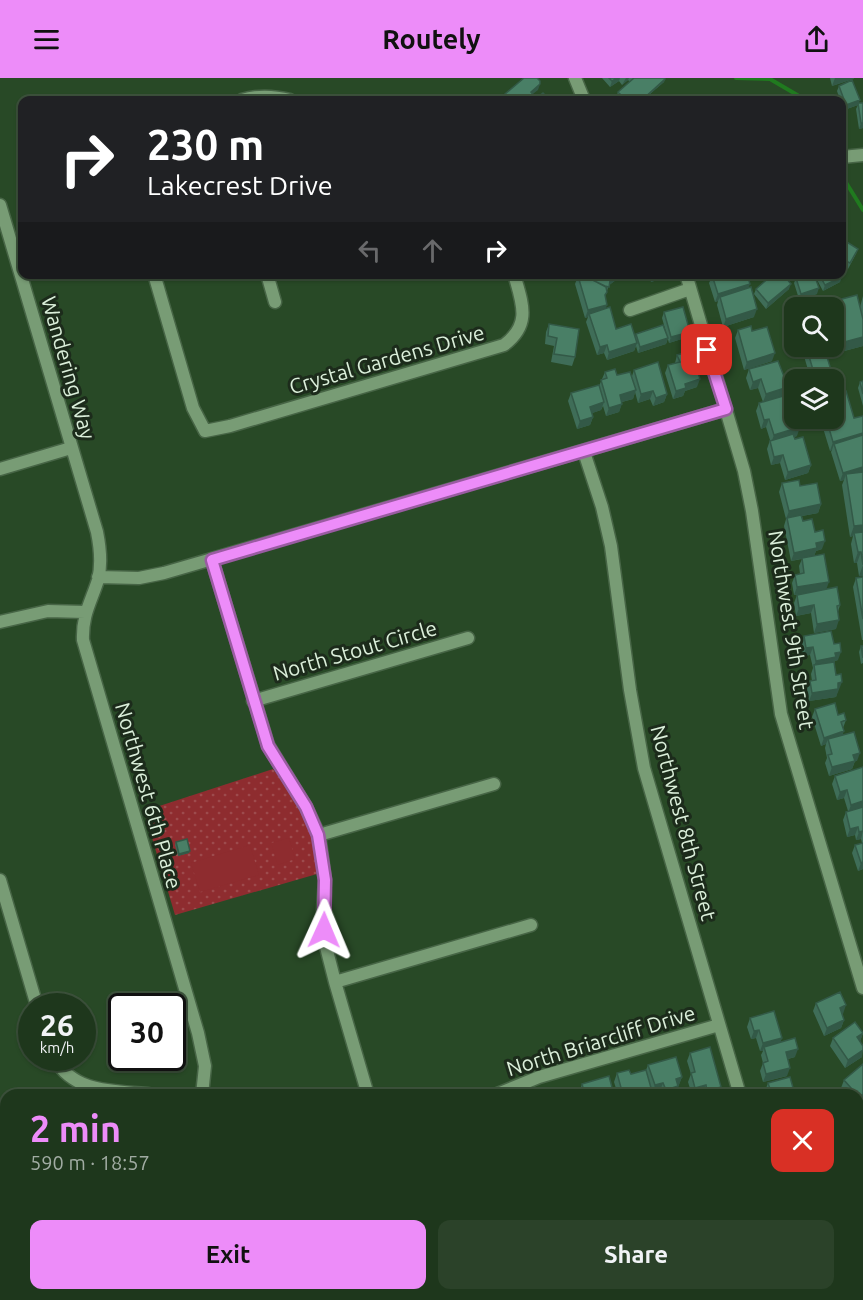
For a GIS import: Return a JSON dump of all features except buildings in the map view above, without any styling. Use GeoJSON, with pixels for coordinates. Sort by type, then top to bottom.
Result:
{"type":"FeatureCollection","features":[{"type":"Feature","properties":{"kind":"street"},"geometry":{"type":"LineString","coordinates":[[575,78],[582,96]]}},
{"type":"Feature","properties":{"kind":"street"},"geometry":{"type":"LineString","coordinates":[[846,157],[863,155]]}},
{"type":"Feature","properties":{"kind":"street","name":"Wandering Way"},"geometry":{"type":"LineString","coordinates":[[0,205],[18,267]]}},
{"type":"Feature","properties":{"kind":"street","name":"Wandering Way"},"geometry":{"type":"LineString","coordinates":[[22,279],[89,507]]}},
{"type":"Feature","properties":{"kind":"street","name":"Crystal Gardens Drive"},"geometry":{"type":"LineString","coordinates":[[155,279],[193,408],[205,431],[241,423],[504,345],[517,334],[522,319],[521,301],[514,279]]}},
{"type":"Feature","properties":{"kind":"street"},"geometry":{"type":"LineString","coordinates":[[268,279],[275,302]]}},
{"type":"Feature","properties":{"kind":"street","name":"Northwest 9th Street"},"geometry":{"type":"LineString","coordinates":[[687,279],[744,471],[752,511],[781,714],[863,988]]}},
{"type":"Feature","properties":{"kind":"street"},"geometry":{"type":"LineString","coordinates":[[630,310],[690,289]]}},
{"type":"Feature","properties":{"kind":"street"},"geometry":{"type":"LineString","coordinates":[[98,577],[151,576],[212,560],[726,409]]}},
{"type":"Feature","properties":{"kind":"street"},"geometry":{"type":"LineString","coordinates":[[0,469],[71,448]]}},
{"type":"Feature","properties":{"kind":"street","name":"Northwest 8th Street"},"geometry":{"type":"LineString","coordinates":[[584,452],[602,507],[611,546],[634,713],[644,768],[738,1089]]}},
{"type":"Feature","properties":{"kind":"street","name":"Northwest 6th Place"},"geometry":{"type":"LineString","coordinates":[[89,507],[100,547],[98,577],[82,626],[86,654],[203,1052],[205,1066],[203,1089]]}},
{"type":"Feature","properties":{"kind":"street"},"geometry":{"type":"LineString","coordinates":[[212,560],[268,746],[302,800],[318,835],[325,880],[324,936],[366,1089]]}},
{"type":"Feature","properties":{"kind":"street"},"geometry":{"type":"LineString","coordinates":[[0,622],[48,611],[85,612]]}},
{"type":"Feature","properties":{"kind":"street","name":"North Stout Circle"},"geometry":{"type":"LineString","coordinates":[[253,701],[468,638]]}},
{"type":"Feature","properties":{"kind":"street"},"geometry":{"type":"LineString","coordinates":[[318,835],[494,784]]}},
{"type":"Feature","properties":{"kind":"street"},"geometry":{"type":"LineString","coordinates":[[0,880],[33,993]]}},
{"type":"Feature","properties":{"kind":"street"},"geometry":{"type":"LineString","coordinates":[[335,982],[531,925]]}},
{"type":"Feature","properties":{"kind":"street","name":"North Briarcliff Drive"},"geometry":{"type":"LineString","coordinates":[[510,1089],[539,1077],[720,1025]]}},
{"type":"Feature","properties":{"kind":"street"},"geometry":{"type":"LineString","coordinates":[[63,1071],[74,1081],[99,1089]]}},
{"type":"Feature","properties":{"kind":"shaded area"},"geometry":{"type":"Polygon","coordinates":[[[273,769],[304,818],[314,845],[317,874],[175,915],[144,811],[273,769]]]}},
{"type":"Feature","properties":{"kind":"shaded area"},"geometry":{"type":"Polygon","coordinates":[[[289,838],[295,859],[278,865],[271,843],[289,838]]]}},
{"type":"Feature","properties":{"kind":"shaded area"},"geometry":{"type":"Polygon","coordinates":[[[250,845],[259,875],[200,892],[191,863],[250,845]]]}},
{"type":"Feature","properties":{"kind":"waterway"},"geometry":{"type":"LineString","coordinates":[[736,78],[770,79],[799,96]]}},
{"type":"Feature","properties":{"kind":"waterway"},"geometry":{"type":"LineString","coordinates":[[846,182],[863,210]]}},
{"type":"Feature","properties":{"kind":"route"},"geometry":{"type":"LineString","coordinates":[[324,930],[324,863],[318,835],[306,807],[268,746],[212,560],[726,409],[707,350]]}}]}
